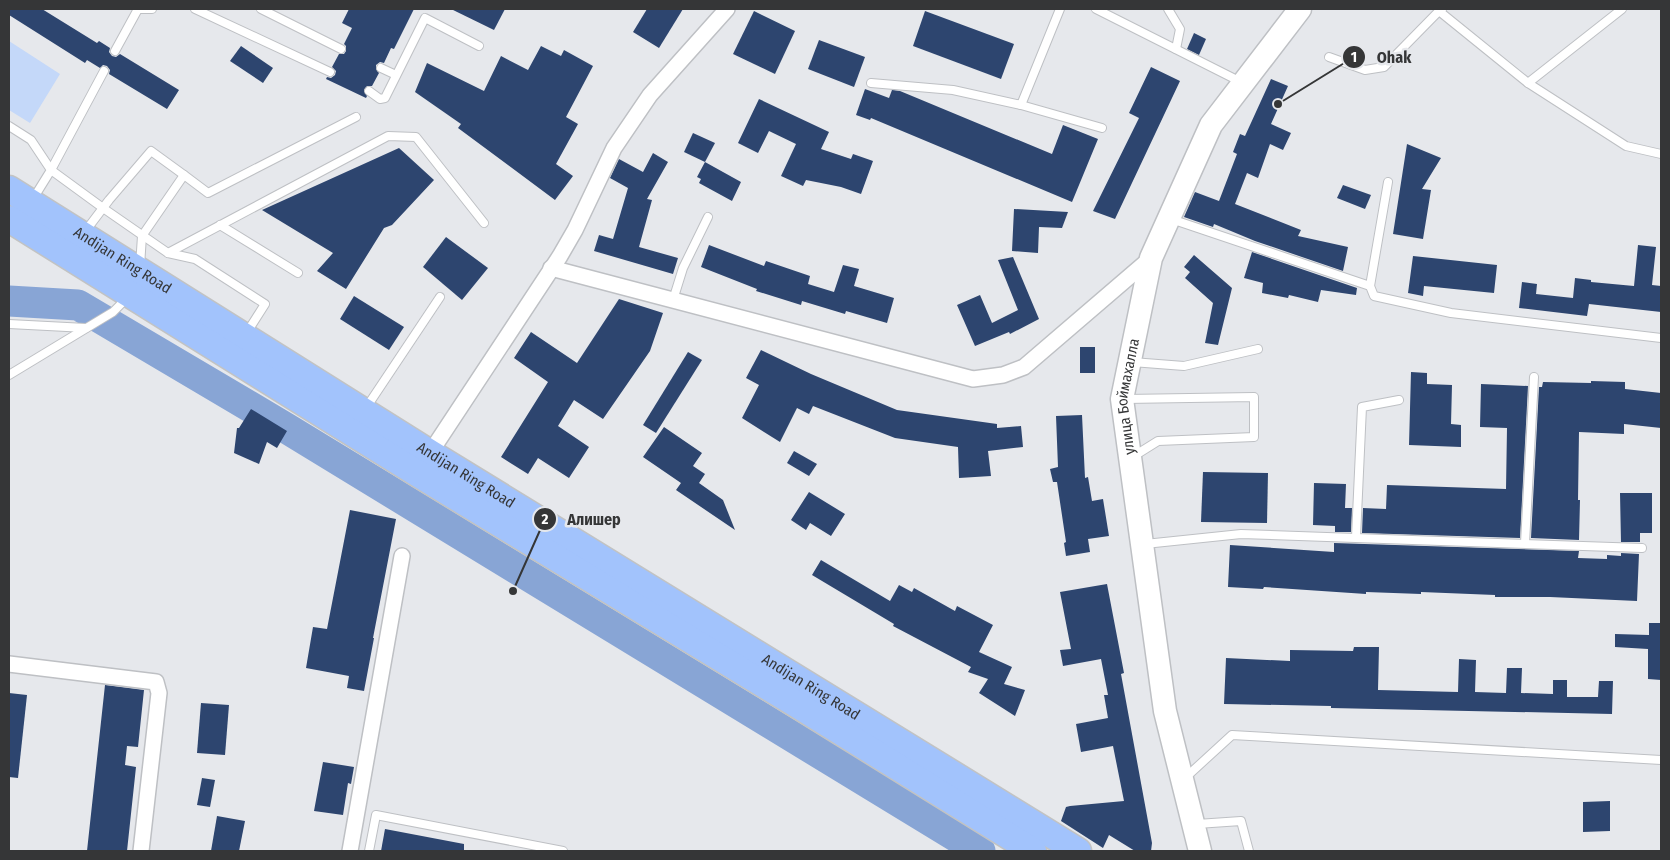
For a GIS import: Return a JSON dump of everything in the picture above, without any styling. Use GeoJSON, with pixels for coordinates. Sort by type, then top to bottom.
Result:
{"type":"FeatureCollection","features":[{"type":"Feature","properties":{"kind":"highway","name":"Andijan Ring Road"},"geometry":{"type":"LineString","coordinates":[[9,189],[82,236],[128,293],[244,338],[1078,851]]}},
{"type":"Feature","properties":{"kind":"highway","name":"Andijan Ring Road"},"geometry":{"type":"LineString","coordinates":[[9,219],[420,475],[796,704],[1032,851]]}},
{"type":"Feature","properties":{"kind":"main road","name":"улица Боймахалла"},"geometry":{"type":"LineString","coordinates":[[1200,851],[1165,711],[1122,399],[1151,258],[1211,125],[1300,9]]}},
{"type":"Feature","properties":{"kind":"street"},"geometry":{"type":"LineString","coordinates":[[430,453],[575,230],[614,148],[650,95],[727,9]]}},
{"type":"Feature","properties":{"kind":"street"},"geometry":{"type":"LineString","coordinates":[[552,268],[973,379],[1003,375],[1024,367],[1151,258]]}},
{"type":"Feature","properties":{"kind":"street"},"geometry":{"type":"LineString","coordinates":[[350,851],[402,556]]}},
{"type":"Feature","properties":{"kind":"street"},"geometry":{"type":"LineString","coordinates":[[9,664],[156,682],[159,693],[141,851]]}},
{"type":"Feature","properties":{"kind":"lane"},"geometry":{"type":"LineString","coordinates":[[115,51],[137,9],[152,9]]}},
{"type":"Feature","properties":{"kind":"lane"},"geometry":{"type":"LineString","coordinates":[[195,9],[330,72]]}},
{"type":"Feature","properties":{"kind":"lane"},"geometry":{"type":"LineString","coordinates":[[261,9],[341,49]]}},
{"type":"Feature","properties":{"kind":"lane"},"geometry":{"type":"LineString","coordinates":[[1021,105],[1060,9]]}},
{"type":"Feature","properties":{"kind":"lane"},"geometry":{"type":"LineString","coordinates":[[1096,9],[1243,83]]}},
{"type":"Feature","properties":{"kind":"lane"},"geometry":{"type":"LineString","coordinates":[[1168,9],[1180,29],[1176,49]]}},
{"type":"Feature","properties":{"kind":"lane"},"geometry":{"type":"LineString","coordinates":[[1528,83],[1621,9]]}},
{"type":"Feature","properties":{"kind":"lane"},"geometry":{"type":"LineString","coordinates":[[1329,57],[1365,70],[1384,67],[1440,10],[1528,83],[1626,146],[1661,154]]}},
{"type":"Feature","properties":{"kind":"lane"},"geometry":{"type":"LineString","coordinates":[[369,91],[383,99],[425,18],[479,46]]}},
{"type":"Feature","properties":{"kind":"lane"},"geometry":{"type":"LineString","coordinates":[[381,68],[396,75]]}},
{"type":"Feature","properties":{"kind":"lane"},"geometry":{"type":"LineString","coordinates":[[31,203],[51,170],[104,71]]}},
{"type":"Feature","properties":{"kind":"lane"},"geometry":{"type":"LineString","coordinates":[[871,82],[953,90],[1021,105],[1102,128]]}},
{"type":"Feature","properties":{"kind":"lane"},"geometry":{"type":"LineString","coordinates":[[82,236],[151,151],[208,193],[356,117]]}},
{"type":"Feature","properties":{"kind":"lane"},"geometry":{"type":"LineString","coordinates":[[9,126],[31,140],[51,170],[142,236],[168,253],[196,259],[265,304],[244,338]]}},
{"type":"Feature","properties":{"kind":"lane"},"geometry":{"type":"LineString","coordinates":[[168,253],[388,136],[416,137],[484,223]]}},
{"type":"Feature","properties":{"kind":"lane"},"geometry":{"type":"LineString","coordinates":[[9,375],[90,326],[128,293],[142,236],[184,175]]}},
{"type":"Feature","properties":{"kind":"lane"},"geometry":{"type":"LineString","coordinates":[[1388,182],[1370,286],[1374,296],[1451,313],[1661,338]]}},
{"type":"Feature","properties":{"kind":"lane"},"geometry":{"type":"LineString","coordinates":[[674,300],[683,268],[708,217]]}},
{"type":"Feature","properties":{"kind":"lane"},"geometry":{"type":"LineString","coordinates":[[1169,219],[1370,286]]}},
{"type":"Feature","properties":{"kind":"lane"},"geometry":{"type":"LineString","coordinates":[[220,225],[298,273]]}},
{"type":"Feature","properties":{"kind":"lane"},"geometry":{"type":"LineString","coordinates":[[364,412],[440,297]]}},
{"type":"Feature","properties":{"kind":"lane"},"geometry":{"type":"LineString","coordinates":[[9,324],[90,326]]}},
{"type":"Feature","properties":{"kind":"lane"},"geometry":{"type":"LineString","coordinates":[[1130,362],[1184,366],[1258,349]]}},
{"type":"Feature","properties":{"kind":"lane"},"geometry":{"type":"LineString","coordinates":[[1525,544],[1534,377]]}},
{"type":"Feature","properties":{"kind":"lane"},"geometry":{"type":"LineString","coordinates":[[1122,399],[1254,398],[1254,437],[1158,441],[1130,458]]}},
{"type":"Feature","properties":{"kind":"lane"},"geometry":{"type":"LineString","coordinates":[[1356,538],[1362,407],[1399,400]]}},
{"type":"Feature","properties":{"kind":"lane"},"geometry":{"type":"LineString","coordinates":[[1142,544],[1241,534],[1642,548]]}},
{"type":"Feature","properties":{"kind":"lane"},"geometry":{"type":"LineString","coordinates":[[1182,781],[1232,735],[1661,760]]}},
{"type":"Feature","properties":{"kind":"lane"},"geometry":{"type":"LineString","coordinates":[[369,851],[376,815],[564,851]]}},
{"type":"Feature","properties":{"kind":"lane"},"geometry":{"type":"LineString","coordinates":[[1193,825],[1241,821],[1249,851]]}},
{"type":"Feature","properties":{"kind":"shaded area"},"geometry":{"type":"Polygon","coordinates":[[[9,41],[60,74],[30,123],[9,110],[9,41]]]}},
{"type":"Feature","properties":{"kind":"building"},"geometry":{"type":"Polygon","coordinates":[[[9,9],[42,9],[97,43],[99,41],[110,48],[109,52],[112,56],[116,57],[120,54],[179,90],[167,109],[109,74],[110,70],[107,66],[103,65],[100,68],[87,60],[85,63],[9,15],[9,9]]]}},
{"type":"Feature","properties":{"kind":"building"},"geometry":{"type":"Polygon","coordinates":[[[349,9],[414,9],[394,49],[391,48],[384,63],[380,62],[376,65],[379,73],[372,86],[367,86],[364,90],[366,98],[326,79],[335,75],[336,71],[332,67],[339,54],[344,54],[346,51],[344,44],[352,28],[342,23],[349,9]]]}},
{"type":"Feature","properties":{"kind":"building"},"geometry":{"type":"Polygon","coordinates":[[[451,9],[505,9],[494,30],[451,9]]]}},
{"type":"Feature","properties":{"kind":"building"},"geometry":{"type":"Polygon","coordinates":[[[647,9],[683,9],[659,48],[633,32],[647,9]]]}},
{"type":"Feature","properties":{"kind":"building"},"geometry":{"type":"Polygon","coordinates":[[[754,11],[795,31],[775,74],[733,54],[754,11]]]}},
{"type":"Feature","properties":{"kind":"building"},"geometry":{"type":"Polygon","coordinates":[[[925,11],[1014,44],[1001,79],[913,46],[925,11]]]}},
{"type":"Feature","properties":{"kind":"building"},"geometry":{"type":"Polygon","coordinates":[[[1194,33],[1206,39],[1199,55],[1187,49],[1194,33]]]}},
{"type":"Feature","properties":{"kind":"building"},"geometry":{"type":"Polygon","coordinates":[[[819,40],[865,57],[854,87],[808,69],[819,40]]]}},
{"type":"Feature","properties":{"kind":"building"},"geometry":{"type":"Polygon","coordinates":[[[241,46],[273,68],[263,83],[230,61],[241,46]]]}},
{"type":"Feature","properties":{"kind":"building"},"geometry":{"type":"Polygon","coordinates":[[[541,46],[561,56],[564,50],[593,66],[566,117],[578,124],[556,164],[573,176],[555,200],[458,128],[461,124],[415,92],[427,63],[484,91],[501,56],[528,70],[541,46]]]}},
{"type":"Feature","properties":{"kind":"building"},"geometry":{"type":"Polygon","coordinates":[[[1151,67],[1180,81],[1115,219],[1093,211],[1139,118],[1129,113],[1151,67]]]}},
{"type":"Feature","properties":{"kind":"building"},"geometry":{"type":"Polygon","coordinates":[[[1271,79],[1288,86],[1271,124],[1291,133],[1283,150],[1270,144],[1258,178],[1247,173],[1235,204],[1301,230],[1298,236],[1348,247],[1343,271],[1255,241],[1214,224],[1213,227],[1184,217],[1195,192],[1219,201],[1237,154],[1233,152],[1240,134],[1245,136],[1271,79]]]}},
{"type":"Feature","properties":{"kind":"building"},"geometry":{"type":"Polygon","coordinates":[[[865,89],[889,98],[892,90],[900,91],[1052,154],[1063,125],[1098,139],[1072,202],[871,118],[870,120],[856,115],[865,89]]]}},
{"type":"Feature","properties":{"kind":"building"},"geometry":{"type":"Polygon","coordinates":[[[759,99],[829,132],[821,149],[851,159],[853,154],[873,161],[861,194],[841,187],[806,180],[803,186],[781,176],[796,144],[769,131],[758,153],[738,143],[759,99]]]}},
{"type":"Feature","properties":{"kind":"building"},"geometry":{"type":"Polygon","coordinates":[[[693,133],[715,143],[705,162],[684,152],[693,133]]]}},
{"type":"Feature","properties":{"kind":"building"},"geometry":{"type":"Polygon","coordinates":[[[1407,144],[1441,158],[1422,189],[1431,190],[1423,239],[1393,234],[1407,144]]]}},
{"type":"Feature","properties":{"kind":"building"},"geometry":{"type":"Polygon","coordinates":[[[399,148],[434,180],[392,225],[384,228],[346,289],[317,271],[333,253],[262,210],[399,148]]]}},
{"type":"Feature","properties":{"kind":"building"},"geometry":{"type":"Polygon","coordinates":[[[653,153],[668,162],[647,199],[652,200],[639,247],[678,258],[673,274],[594,251],[599,235],[613,239],[628,188],[610,178],[619,159],[643,172],[653,153]]]}},
{"type":"Feature","properties":{"kind":"building"},"geometry":{"type":"Polygon","coordinates":[[[705,162],[741,182],[732,201],[699,183],[701,179],[697,177],[705,162]]]}},
{"type":"Feature","properties":{"kind":"building"},"geometry":{"type":"Polygon","coordinates":[[[1343,185],[1371,195],[1365,209],[1337,198],[1343,185]]]}},
{"type":"Feature","properties":{"kind":"building"},"geometry":{"type":"Polygon","coordinates":[[[1014,209],[1068,212],[1062,228],[1039,227],[1038,253],[1012,251],[1014,209]]]}},
{"type":"Feature","properties":{"kind":"building"},"geometry":{"type":"Polygon","coordinates":[[[446,237],[488,268],[462,300],[423,267],[446,237]]]}},
{"type":"Feature","properties":{"kind":"building"},"geometry":{"type":"Polygon","coordinates":[[[709,245],[764,266],[766,261],[810,276],[808,284],[834,292],[843,265],[859,269],[854,286],[894,298],[887,323],[846,311],[845,314],[802,301],[801,305],[756,291],[757,289],[701,267],[709,245]]]}},
{"type":"Feature","properties":{"kind":"building"},"geometry":{"type":"Polygon","coordinates":[[[1638,245],[1656,247],[1652,285],[1661,286],[1661,312],[1589,304],[1587,316],[1519,308],[1522,282],[1537,284],[1536,294],[1573,298],[1575,278],[1591,280],[1591,282],[1634,286],[1638,245]]]}},
{"type":"Feature","properties":{"kind":"building"},"geometry":{"type":"Polygon","coordinates":[[[1252,252],[1357,288],[1356,295],[1321,290],[1318,302],[1289,295],[1288,298],[1262,293],[1263,283],[1244,278],[1252,252]]]}},
{"type":"Feature","properties":{"kind":"building"},"geometry":{"type":"Polygon","coordinates":[[[1194,255],[1232,288],[1218,345],[1205,343],[1213,303],[1185,278],[1190,272],[1184,267],[1194,255]]]}},
{"type":"Feature","properties":{"kind":"building"},"geometry":{"type":"Polygon","coordinates":[[[1413,256],[1497,265],[1494,293],[1424,286],[1423,296],[1408,293],[1413,256]]]}},
{"type":"Feature","properties":{"kind":"building"},"geometry":{"type":"Polygon","coordinates":[[[1013,257],[1039,319],[1010,334],[1009,332],[975,346],[957,305],[980,295],[992,323],[1018,310],[998,260],[1013,257]]]}},
{"type":"Feature","properties":{"kind":"building"},"geometry":{"type":"Polygon","coordinates":[[[354,296],[404,327],[389,350],[340,319],[354,296]]]}},
{"type":"Feature","properties":{"kind":"building"},"geometry":{"type":"Polygon","coordinates":[[[619,299],[663,313],[650,351],[603,419],[574,400],[558,426],[589,447],[569,478],[538,458],[528,474],[501,457],[548,382],[514,358],[531,332],[577,363],[619,299]]]}},
{"type":"Feature","properties":{"kind":"building"},"geometry":{"type":"Polygon","coordinates":[[[1080,347],[1095,347],[1095,373],[1080,373],[1080,347]]]}},
{"type":"Feature","properties":{"kind":"building"},"geometry":{"type":"Polygon","coordinates":[[[761,350],[811,374],[897,410],[997,424],[997,428],[1021,426],[1023,447],[988,451],[991,476],[959,478],[958,447],[895,438],[813,406],[809,414],[797,408],[780,442],[742,418],[759,385],[746,378],[761,350]]]}},
{"type":"Feature","properties":{"kind":"building"},"geometry":{"type":"Polygon","coordinates":[[[688,352],[702,360],[656,433],[643,425],[688,352]]]}},
{"type":"Feature","properties":{"kind":"building"},"geometry":{"type":"Polygon","coordinates":[[[1411,372],[1427,373],[1427,384],[1452,385],[1451,424],[1461,425],[1461,447],[1409,445],[1411,372]]]}},
{"type":"Feature","properties":{"kind":"building"},"geometry":{"type":"Polygon","coordinates":[[[1591,381],[1625,382],[1625,389],[1661,393],[1661,428],[1624,424],[1624,434],[1579,432],[1579,540],[1531,538],[1539,387],[1542,387],[1543,382],[1591,383],[1591,381]]]}},
{"type":"Feature","properties":{"kind":"building"},"geometry":{"type":"Polygon","coordinates":[[[1481,384],[1528,386],[1520,538],[1362,533],[1363,508],[1386,509],[1387,485],[1506,489],[1507,428],[1480,427],[1481,384]]]}},
{"type":"Feature","properties":{"kind":"building"},"geometry":{"type":"Polygon","coordinates":[[[251,409],[287,431],[277,448],[267,442],[259,464],[234,453],[237,428],[239,428],[251,409]]]}},
{"type":"Feature","properties":{"kind":"building"},"geometry":{"type":"Polygon","coordinates":[[[1082,415],[1085,478],[1088,477],[1092,501],[1103,499],[1109,536],[1088,539],[1090,552],[1066,556],[1064,543],[1066,542],[1057,482],[1053,482],[1050,469],[1058,467],[1056,416],[1082,415]]]}},
{"type":"Feature","properties":{"kind":"building"},"geometry":{"type":"Polygon","coordinates":[[[664,427],[702,453],[693,466],[705,474],[699,483],[723,500],[735,530],[676,490],[681,483],[643,457],[664,427]]]}},
{"type":"Feature","properties":{"kind":"building"},"geometry":{"type":"Polygon","coordinates":[[[794,451],[817,464],[809,476],[787,463],[794,451]]]}},
{"type":"Feature","properties":{"kind":"building"},"geometry":{"type":"Polygon","coordinates":[[[1203,472],[1268,473],[1267,523],[1201,522],[1203,472]]]}},
{"type":"Feature","properties":{"kind":"building"},"geometry":{"type":"Polygon","coordinates":[[[1314,483],[1346,484],[1345,508],[1352,508],[1351,532],[1335,532],[1335,526],[1313,525],[1314,483]]]}},
{"type":"Feature","properties":{"kind":"building"},"geometry":{"type":"Polygon","coordinates":[[[809,492],[845,514],[831,536],[810,523],[806,530],[791,520],[809,492]]]}},
{"type":"Feature","properties":{"kind":"building"},"geometry":{"type":"Polygon","coordinates":[[[1620,493],[1652,493],[1652,533],[1640,533],[1640,542],[1621,542],[1620,493]]]}},
{"type":"Feature","properties":{"kind":"building"},"geometry":{"type":"Polygon","coordinates":[[[350,510],[396,519],[364,691],[347,688],[349,676],[306,668],[313,627],[327,629],[350,510]]]}},
{"type":"Feature","properties":{"kind":"building"},"geometry":{"type":"Polygon","coordinates":[[[1334,543],[1579,551],[1578,558],[1607,559],[1607,555],[1621,556],[1621,553],[1639,554],[1637,601],[1550,597],[1495,597],[1495,595],[1421,592],[1421,594],[1366,592],[1366,594],[1264,587],[1263,589],[1228,587],[1230,545],[1334,552],[1334,543]]]}},
{"type":"Feature","properties":{"kind":"building"},"geometry":{"type":"Polygon","coordinates":[[[821,560],[890,601],[899,585],[912,592],[914,588],[955,611],[957,606],[993,625],[979,652],[1012,667],[1004,684],[1025,690],[1015,716],[979,693],[988,679],[968,672],[971,667],[893,626],[894,624],[812,575],[821,560]]]}},
{"type":"Feature","properties":{"kind":"building"},"geometry":{"type":"Polygon","coordinates":[[[1107,584],[1124,673],[1121,674],[1152,843],[1151,851],[1135,851],[1109,835],[1103,848],[1061,821],[1066,807],[1124,801],[1113,746],[1081,752],[1076,724],[1108,718],[1104,695],[1108,695],[1101,659],[1063,666],[1060,650],[1071,649],[1060,592],[1107,584]]]}},
{"type":"Feature","properties":{"kind":"building"},"geometry":{"type":"Polygon","coordinates":[[[1649,623],[1661,623],[1661,680],[1648,679],[1648,649],[1615,647],[1615,634],[1649,635],[1649,623]]]}},
{"type":"Feature","properties":{"kind":"building"},"geometry":{"type":"Polygon","coordinates":[[[1354,647],[1379,647],[1378,690],[1458,692],[1459,659],[1476,660],[1475,692],[1506,693],[1507,668],[1522,668],[1521,693],[1553,694],[1553,680],[1567,680],[1567,697],[1598,697],[1599,681],[1613,681],[1612,714],[1224,704],[1226,658],[1290,661],[1290,650],[1353,651],[1354,647]]]}},
{"type":"Feature","properties":{"kind":"building"},"geometry":{"type":"Polygon","coordinates":[[[105,685],[144,690],[138,747],[127,746],[125,765],[136,767],[127,851],[87,851],[105,685]]]}},
{"type":"Feature","properties":{"kind":"building"},"geometry":{"type":"Polygon","coordinates":[[[9,693],[27,695],[18,778],[9,777],[9,693]]]}},
{"type":"Feature","properties":{"kind":"building"},"geometry":{"type":"Polygon","coordinates":[[[201,703],[229,705],[225,755],[197,753],[201,703]]]}},
{"type":"Feature","properties":{"kind":"building"},"geometry":{"type":"Polygon","coordinates":[[[323,762],[354,767],[351,784],[348,783],[343,815],[314,811],[323,762]]]}},
{"type":"Feature","properties":{"kind":"building"},"geometry":{"type":"Polygon","coordinates":[[[202,778],[215,780],[210,807],[197,805],[202,778]]]}},
{"type":"Feature","properties":{"kind":"building"},"geometry":{"type":"Polygon","coordinates":[[[1610,801],[1610,831],[1583,832],[1583,802],[1610,801]]]}},
{"type":"Feature","properties":{"kind":"building"},"geometry":{"type":"Polygon","coordinates":[[[217,816],[245,821],[239,851],[211,851],[217,816]]]}},
{"type":"Feature","properties":{"kind":"building"},"geometry":{"type":"Polygon","coordinates":[[[385,829],[464,844],[464,851],[381,851],[385,829]]]}},
{"type":"Feature","properties":{"kind":"waterway"},"geometry":{"type":"LineString","coordinates":[[9,301],[78,305],[286,428],[980,851]]}},
{"type":"Feature","properties":{"kind":"place","name":"Ohak"},"geometry":{"type":"Point","coordinates":[1278,104]}},
{"type":"Feature","properties":{"kind":"place","name":"Алишер"},"geometry":{"type":"Point","coordinates":[513,591]}}]}
